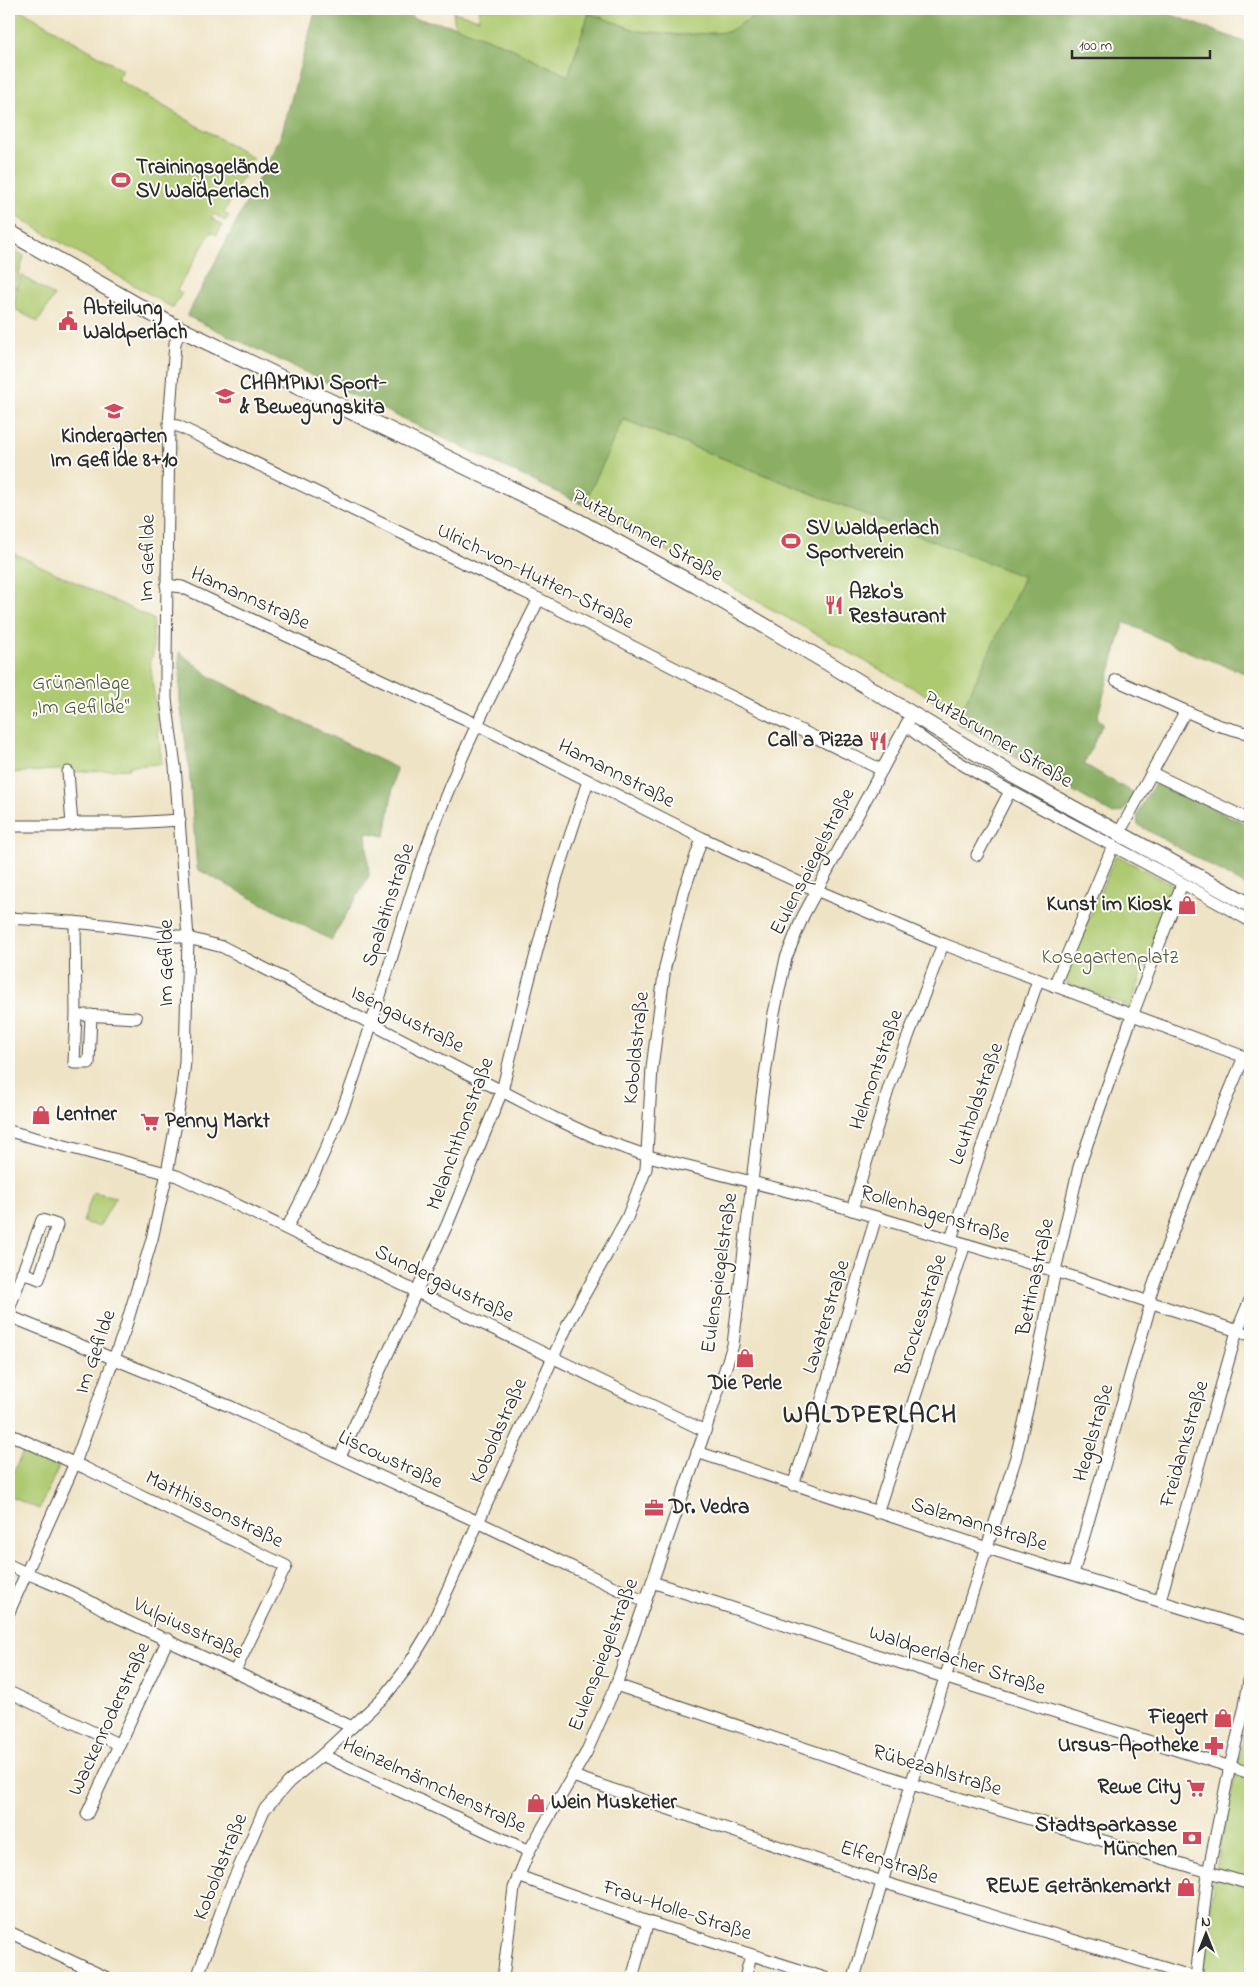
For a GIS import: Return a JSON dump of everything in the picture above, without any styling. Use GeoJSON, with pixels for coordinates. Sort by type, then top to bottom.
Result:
{"type":"FeatureCollection","features":[{"type":"Feature","properties":{"kind":"main road","name":"Putzbrunner Straße"},"geometry":{"type":"LineString","coordinates":[[9,232],[181,330],[578,521],[697,586],[909,719],[1016,778],[1116,840],[1250,906]]}},
{"type":"Feature","properties":{"kind":"street","name":"Im Gefilde"},"geometry":{"type":"LineString","coordinates":[[9,1612],[75,1463],[115,1358],[152,1239],[177,1123],[184,1071],[188,938],[176,766],[166,699],[169,425],[174,343],[181,330]]}},
{"type":"Feature","properties":{"kind":"street","name":"Ulrich-von-Hutten-Straße"},"geometry":{"type":"LineString","coordinates":[[169,425],[178,426],[539,599],[710,686],[882,770]]}},
{"type":"Feature","properties":{"kind":"street","name":"Hamannstraße"},"geometry":{"type":"LineString","coordinates":[[166,585],[182,587],[476,724],[702,838],[816,890],[943,944],[1054,986]]}},
{"type":"Feature","properties":{"kind":"street","name":"Spalatinstraße"},"geometry":{"type":"LineString","coordinates":[[287,1228],[312,1180],[343,1108],[372,1024],[409,900],[440,811],[476,724],[539,599]]}},
{"type":"Feature","properties":{"kind":"street"},"geometry":{"type":"LineString","coordinates":[[1116,680],[1217,726],[1250,734]]}},
{"type":"Feature","properties":{"kind":"street"},"geometry":{"type":"LineString","coordinates":[[1185,712],[1116,840],[1054,986],[1247,1058]]}},
{"type":"Feature","properties":{"kind":"street","name":"Eulenspiegelstraße"},"geometry":{"type":"LineString","coordinates":[[502,1978],[514,1888],[518,1876],[530,1851],[586,1754],[616,1685],[705,1431],[733,1345],[751,1181],[774,1013],[786,958],[816,890],[909,719]]}},
{"type":"Feature","properties":{"kind":"street","name":"Putzbrunner Straße"},"geometry":{"type":"LineString","coordinates":[[909,719],[916,734],[1010,791],[1116,840],[1182,884],[1250,921]]}},
{"type":"Feature","properties":{"kind":"street"},"geometry":{"type":"LineString","coordinates":[[68,772],[72,825]]}},
{"type":"Feature","properties":{"kind":"street"},"geometry":{"type":"LineString","coordinates":[[1152,773],[1250,820]]}},
{"type":"Feature","properties":{"kind":"street","name":"Melanchthonstraße"},"geometry":{"type":"LineString","coordinates":[[340,1457],[418,1292],[502,1091],[557,876],[588,781]]}},
{"type":"Feature","properties":{"kind":"street"},"geometry":{"type":"LineString","coordinates":[[977,855],[1010,791]]}},
{"type":"Feature","properties":{"kind":"street"},"geometry":{"type":"LineString","coordinates":[[9,826],[180,820]]}},
{"type":"Feature","properties":{"kind":"street","name":"Koboldstraße"},"geometry":{"type":"LineString","coordinates":[[197,1978],[229,1890],[264,1810],[289,1782],[322,1755],[386,1695],[406,1669],[428,1633],[569,1322],[627,1218],[646,1169],[648,1156],[652,1068],[665,968],[684,891],[702,838]]}},
{"type":"Feature","properties":{"kind":"street"},"geometry":{"type":"LineString","coordinates":[[1132,1016],[1182,884]]}},
{"type":"Feature","properties":{"kind":"street","name":"Isengaustraße"},"geometry":{"type":"LineString","coordinates":[[9,918],[75,922],[188,938],[223,947],[502,1091],[600,1139],[648,1156],[751,1181]]}},
{"type":"Feature","properties":{"kind":"street"},"geometry":{"type":"LineString","coordinates":[[75,922],[76,1014],[74,1063],[89,1063],[91,1015]]}},
{"type":"Feature","properties":{"kind":"street","name":"Helmontstraße"},"geometry":{"type":"LineString","coordinates":[[852,1210],[889,1087],[943,944]]}},
{"type":"Feature","properties":{"kind":"street","name":"Leutholdstraße"},"geometry":{"type":"LineString","coordinates":[[951,1239],[1038,980]]}},
{"type":"Feature","properties":{"kind":"street"},"geometry":{"type":"LineString","coordinates":[[76,1014],[136,1018]]}},
{"type":"Feature","properties":{"kind":"street","name":"Bettinastraße"},"geometry":{"type":"LineString","coordinates":[[854,1978],[912,1784],[1018,1449],[1054,1271],[1080,1167],[1132,1016]]}},
{"type":"Feature","properties":{"kind":"street","name":"Hegelstraße"},"geometry":{"type":"LineString","coordinates":[[1073,1574],[1167,1245],[1189,1187],[1247,1058]]}},
{"type":"Feature","properties":{"kind":"street","name":"Sundergaustraße"},"geometry":{"type":"LineString","coordinates":[[9,1131],[185,1179],[705,1431]]}},
{"type":"Feature","properties":{"kind":"street","name":"Rollenhagenstraße"},"geometry":{"type":"LineString","coordinates":[[751,1181],[951,1239],[1250,1335]]}},
{"type":"Feature","properties":{"kind":"street","name":"Lavaterstraße"},"geometry":{"type":"LineString","coordinates":[[793,1485],[825,1389],[876,1217]]}},
{"type":"Feature","properties":{"kind":"street"},"geometry":{"type":"LineString","coordinates":[[9,1309],[22,1272],[42,1220],[57,1225],[39,1279],[22,1272]]}},
{"type":"Feature","properties":{"kind":"street","name":"Brockesstraße"},"geometry":{"type":"LineString","coordinates":[[877,1513],[965,1244]]}},
{"type":"Feature","properties":{"kind":"street","name":"Freidankstraße"},"geometry":{"type":"LineString","coordinates":[[1160,1600],[1237,1331],[1250,1300]]}},
{"type":"Feature","properties":{"kind":"street","name":"Liscowstraße"},"geometry":{"type":"LineString","coordinates":[[9,1316],[229,1406],[645,1602]]}},
{"type":"Feature","properties":{"kind":"street"},"geometry":{"type":"LineString","coordinates":[[9,1434],[75,1463]]}},
{"type":"Feature","properties":{"kind":"street","name":"Salzmannstraße"},"geometry":{"type":"LineString","coordinates":[[697,1452],[877,1513],[1250,1629]]}},
{"type":"Feature","properties":{"kind":"street","name":"Matthissonstraße"},"geometry":{"type":"LineString","coordinates":[[75,1463],[286,1566],[235,1671]]}},
{"type":"Feature","properties":{"kind":"street","name":"Vulpiusstraße"},"geometry":{"type":"LineString","coordinates":[[9,1565],[352,1727]]}},
{"type":"Feature","properties":{"kind":"street","name":"Waldperlacher Straße"},"geometry":{"type":"LineString","coordinates":[[652,1582],[947,1678],[1250,1773]]}},
{"type":"Feature","properties":{"kind":"street","name":"Wackenroderstraße"},"geometry":{"type":"LineString","coordinates":[[86,1814],[168,1639]]}},
{"type":"Feature","properties":{"kind":"street"},"geometry":{"type":"LineString","coordinates":[[1196,1978],[1208,1873],[1230,1766],[1245,1706],[1250,1674]]}},
{"type":"Feature","properties":{"kind":"street","name":"Rübezahlstraße"},"geometry":{"type":"LineString","coordinates":[[616,1685],[912,1784],[1250,1884]]}},
{"type":"Feature","properties":{"kind":"street"},"geometry":{"type":"LineString","coordinates":[[9,1692],[118,1744]]}},
{"type":"Feature","properties":{"kind":"street","name":"Heinzelmännchenstraße"},"geometry":{"type":"LineString","coordinates":[[322,1755],[530,1851]]}},
{"type":"Feature","properties":{"kind":"street","name":"Elfenstraße"},"geometry":{"type":"LineString","coordinates":[[573,1776],[882,1882],[1196,1978]]}},
{"type":"Feature","properties":{"kind":"street","name":"Frau-Holle-Straße"},"geometry":{"type":"LineString","coordinates":[[518,1876],[648,1922],[825,1978]]}},
{"type":"Feature","properties":{"kind":"street"},"geometry":{"type":"LineString","coordinates":[[632,1978],[648,1922]]}},
{"type":"Feature","properties":{"kind":"street"},"geometry":{"type":"LineString","coordinates":[[9,1932],[107,1978]]}},
{"type":"Feature","properties":{"kind":"street"},"geometry":{"type":"LineString","coordinates":[[745,1978],[751,1955]]}},
{"type":"Feature","properties":{"kind":"green space","name":"Trainingsgelände SV Waldperlach"},"geometry":{"type":"Polygon","coordinates":[[[9,9],[19,9],[123,70],[117,79],[253,158],[224,213],[229,216],[225,221],[214,214],[211,218],[222,225],[217,235],[211,232],[177,290],[182,293],[173,308],[9,212],[9,9]]]}},
{"type":"Feature","properties":{"kind":"green space"},"geometry":{"type":"Polygon","coordinates":[[[316,9],[406,9],[413,18],[455,26],[507,46],[568,76],[589,13],[638,31],[681,35],[728,32],[765,9],[1156,9],[1250,44],[1250,675],[1189,652],[1124,622],[1097,718],[1103,723],[1084,764],[1133,793],[1123,812],[1113,814],[956,723],[1024,577],[623,419],[584,505],[187,316],[281,136],[316,9]]]}},
{"type":"Feature","properties":{"kind":"green space"},"geometry":{"type":"Polygon","coordinates":[[[479,9],[765,9],[728,32],[681,35],[638,31],[589,13],[568,76],[507,46],[455,26],[453,12],[479,19],[479,9]]]}},
{"type":"Feature","properties":{"kind":"green space"},"geometry":{"type":"Polygon","coordinates":[[[9,247],[24,256],[9,311],[9,247]]]}},
{"type":"Feature","properties":{"kind":"green space"},"geometry":{"type":"Polygon","coordinates":[[[21,275],[54,296],[38,322],[13,308],[21,275]]]}},
{"type":"Feature","properties":{"kind":"green space","name":"SV Waldperlach Sportverein"},"geometry":{"type":"Polygon","coordinates":[[[622,419],[1025,577],[958,719],[924,694],[584,505],[622,419]]]}},
{"type":"Feature","properties":{"kind":"green space","name":"Grünanlage „Im Gefilde“"},"geometry":{"type":"Polygon","coordinates":[[[9,551],[153,619],[153,655],[150,660],[162,764],[129,766],[129,769],[71,772],[71,769],[9,773],[9,551]]]}},
{"type":"Feature","properties":{"kind":"green space"},"geometry":{"type":"Polygon","coordinates":[[[179,652],[212,678],[396,768],[385,836],[366,832],[369,876],[331,940],[197,869],[189,767],[180,702],[179,652]]]}},
{"type":"Feature","properties":{"kind":"green space"},"geometry":{"type":"Polygon","coordinates":[[[1157,781],[1250,826],[1250,888],[1138,825],[1141,808],[1157,781]]]}},
{"type":"Feature","properties":{"kind":"green space","name":"Kosegartenplatz"},"geometry":{"type":"Polygon","coordinates":[[[1116,855],[1175,886],[1130,1007],[1062,981],[1116,855]]]}},
{"type":"Feature","properties":{"kind":"green space"},"geometry":{"type":"Polygon","coordinates":[[[93,1192],[116,1197],[99,1227],[83,1222],[93,1192]]]}},
{"type":"Feature","properties":{"kind":"green space"},"geometry":{"type":"Polygon","coordinates":[[[24,1450],[59,1466],[39,1509],[9,1496],[9,1481],[24,1450]]]}},
{"type":"Feature","properties":{"kind":"green space"},"geometry":{"type":"Polygon","coordinates":[[[1250,1708],[1250,1978],[1203,1978],[1214,1874],[1250,1708]]]}},
{"type":"Feature","properties":{"kind":"place","name":"Trainingsgelände SV Waldperlach"},"geometry":{"type":"Point","coordinates":[121,180]}},
{"type":"Feature","properties":{"kind":"place","name":"Abteilung Waldperlach"},"geometry":{"type":"Point","coordinates":[68,321]}},
{"type":"Feature","properties":{"kind":"place","name":"CHAMPINI Sport- & Bewegungskita"},"geometry":{"type":"Point","coordinates":[225,396]}},
{"type":"Feature","properties":{"kind":"place","name":"Kindergarten Im Gefilde 8+10"},"geometry":{"type":"Point","coordinates":[114,411]}},
{"type":"Feature","properties":{"kind":"place","name":"SV Waldperlach Sportverein"},"geometry":{"type":"Point","coordinates":[791,541]}},
{"type":"Feature","properties":{"kind":"place","name":"Azko's Restaurant"},"geometry":{"type":"Point","coordinates":[834,605]}},
{"type":"Feature","properties":{"kind":"place","name":"Call a Pizza"},"geometry":{"type":"Point","coordinates":[878,741]}},
{"type":"Feature","properties":{"kind":"place","name":"Kunst im Kiosk"},"geometry":{"type":"Point","coordinates":[1187,905]}},
{"type":"Feature","properties":{"kind":"place","name":"Lentner"},"geometry":{"type":"Point","coordinates":[41,1115]}},
{"type":"Feature","properties":{"kind":"place","name":"Penny Markt"},"geometry":{"type":"Point","coordinates":[150,1122]}},
{"type":"Feature","properties":{"kind":"place","name":"Die Perle"},"geometry":{"type":"Point","coordinates":[745,1358]}},
{"type":"Feature","properties":{"kind":"place","name":"Dr. Vedra"},"geometry":{"type":"Point","coordinates":[654,1508]}},
{"type":"Feature","properties":{"kind":"place","name":"Fiegert"},"geometry":{"type":"Point","coordinates":[1223,1718]}},
{"type":"Feature","properties":{"kind":"place","name":"Ursus-Apotheke"},"geometry":{"type":"Point","coordinates":[1214,1746]}},
{"type":"Feature","properties":{"kind":"place","name":"Rewe City"},"geometry":{"type":"Point","coordinates":[1196,1788]}},
{"type":"Feature","properties":{"kind":"place","name":"Wein Musketier"},"geometry":{"type":"Point","coordinates":[536,1803]}},
{"type":"Feature","properties":{"kind":"place","name":"Stadtsparkasse München"},"geometry":{"type":"Point","coordinates":[1192,1838]}},
{"type":"Feature","properties":{"kind":"place","name":"REWE Getränkemarkt"},"geometry":{"type":"Point","coordinates":[1186,1887]}},
{"type":"Feature","properties":{"kind":"district","name":"WALDPERLACH"},"geometry":{"type":"Point","coordinates":[870,1416]}}]}
